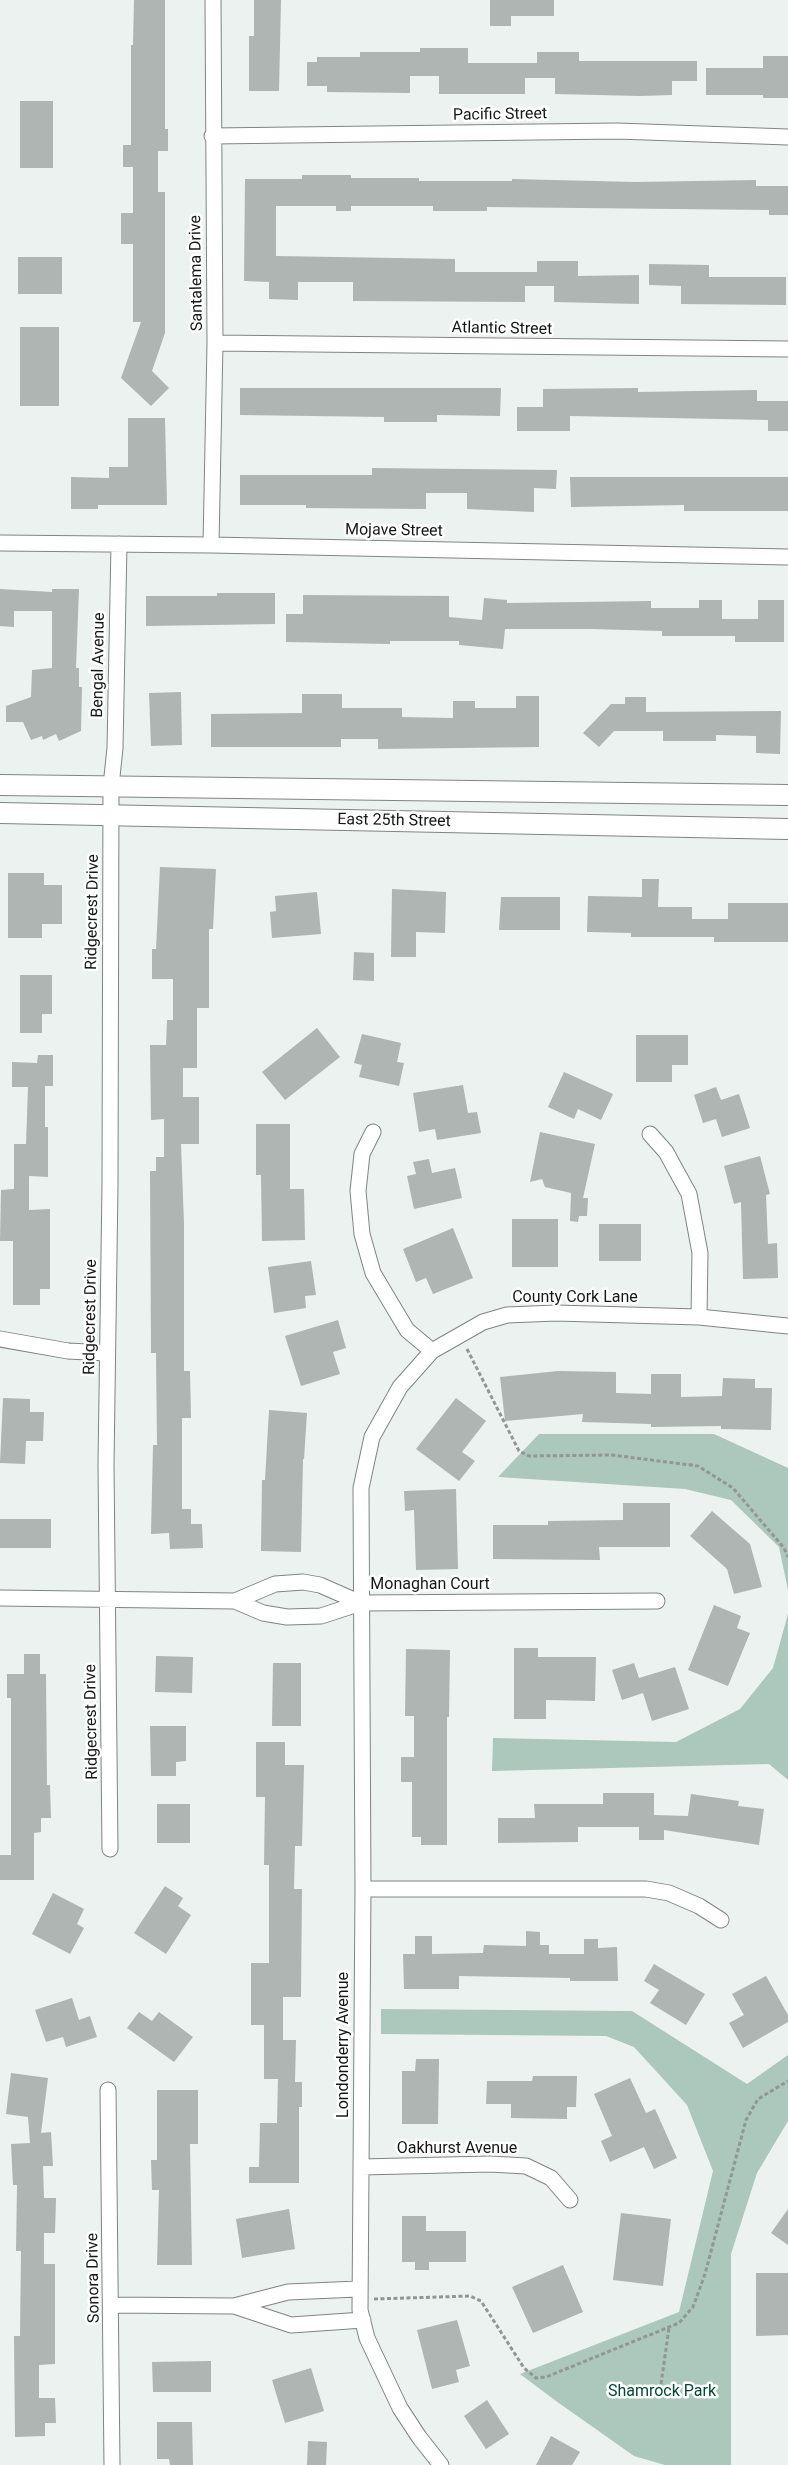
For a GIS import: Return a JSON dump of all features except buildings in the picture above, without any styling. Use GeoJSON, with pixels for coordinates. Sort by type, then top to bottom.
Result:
{"type":"FeatureCollection","features":[{"type":"Feature","properties":{"kind":"street","name":"Santalema Drive"},"geometry":{"type":"LineString","coordinates":[[211,545],[215,344],[212,136],[213,0]]}},
{"type":"Feature","properties":{"kind":"street","name":"Pacific Street"},"geometry":{"type":"LineString","coordinates":[[212,136],[617,131],[788,137]]}},
{"type":"Feature","properties":{"kind":"street","name":"Atlantic Street"},"geometry":{"type":"LineString","coordinates":[[215,344],[788,349]]}},
{"type":"Feature","properties":{"kind":"street","name":"Mojave Street"},"geometry":{"type":"LineString","coordinates":[[0,543],[211,545],[788,557]]}},
{"type":"Feature","properties":{"kind":"street","name":"Bengal Avenue"},"geometry":{"type":"LineString","coordinates":[[111,786],[115,748],[119,544]]}},
{"type":"Feature","properties":{"kind":"street","name":"East 25th Street"},"geometry":{"type":"LineString","coordinates":[[0,786],[788,795]]}},
{"type":"Feature","properties":{"kind":"street","name":"Ridgecrest Drive"},"geometry":{"type":"LineString","coordinates":[[110,1849],[106,1465],[110,1184],[111,786]]}},
{"type":"Feature","properties":{"kind":"street","name":"East 25th Street"},"geometry":{"type":"LineString","coordinates":[[0,813],[788,829]]}},
{"type":"Feature","properties":{"kind":"street"},"geometry":{"type":"LineString","coordinates":[[373,1132],[362,1154],[358,1190],[362,1234],[373,1273],[408,1330],[432,1351]]}},
{"type":"Feature","properties":{"kind":"street"},"geometry":{"type":"LineString","coordinates":[[650,1134],[666,1152],[689,1194],[700,1253],[699,1317]]}},
{"type":"Feature","properties":{"kind":"street","name":"County Cork Lane"},"geometry":{"type":"LineString","coordinates":[[361,1603],[361,1488],[372,1437],[400,1387],[432,1351],[483,1322],[507,1315],[556,1313],[699,1317],[788,1326]]}},
{"type":"Feature","properties":{"kind":"street"},"geometry":{"type":"LineString","coordinates":[[0,1339],[68,1351],[107,1354]]}},
{"type":"Feature","properties":{"kind":"street","name":"Monaghan Court"},"geometry":{"type":"LineString","coordinates":[[0,1598],[235,1601],[275,1584],[303,1582],[320,1585],[361,1603],[657,1602]]}},
{"type":"Feature","properties":{"kind":"street"},"geometry":{"type":"LineString","coordinates":[[235,1601],[263,1613],[287,1617],[322,1616],[361,1603]]}},
{"type":"Feature","properties":{"kind":"street","name":"Londonderry Avenue"},"geometry":{"type":"LineString","coordinates":[[361,1603],[363,1889],[359,2294],[367,2338],[400,2408],[418,2437],[441,2465]]}},
{"type":"Feature","properties":{"kind":"street"},"geometry":{"type":"LineString","coordinates":[[363,1889],[646,1889],[669,1892],[699,1906],[721,1920]]}},
{"type":"Feature","properties":{"kind":"street","name":"Sonora Drive"},"geometry":{"type":"LineString","coordinates":[[108,2090],[112,2305],[112,2465]]}},
{"type":"Feature","properties":{"kind":"street","name":"Oakhurst Avenue"},"geometry":{"type":"LineString","coordinates":[[361,2167],[490,2164],[526,2166],[551,2178],[570,2200]]}},
{"type":"Feature","properties":{"kind":"street"},"geometry":{"type":"LineString","coordinates":[[112,2305],[234,2306],[288,2292],[359,2294]]}},
{"type":"Feature","properties":{"kind":"street"},"geometry":{"type":"LineString","coordinates":[[234,2306],[290,2325],[364,2320]]}},
{"type":"Feature","properties":{"kind":"path"},"geometry":{"type":"LineString","coordinates":[[460,1335],[519,1451],[529,1456],[612,1454],[698,1466],[733,1488],[784,1548],[788,1557]]}},
{"type":"Feature","properties":{"kind":"path"},"geometry":{"type":"LineString","coordinates":[[359,2294],[470,2296],[481,2301],[524,2368],[536,2378],[546,2378],[669,2327],[679,2322],[693,2307],[705,2274],[746,2120],[758,2099],[788,2081]]}},
{"type":"Feature","properties":{"kind":"path"},"geometry":{"type":"LineString","coordinates":[[661,2384],[669,2327]]}},
{"type":"Feature","properties":{"kind":"green space"},"geometry":{"type":"Polygon","coordinates":[[[539,1434],[714,1434],[788,1468],[788,1590],[779,1547],[731,1500],[685,1489],[498,1477],[539,1434]]]}},
{"type":"Feature","properties":{"kind":"green space"},"geometry":{"type":"Polygon","coordinates":[[[788,1614],[788,1780],[769,1764],[492,1771],[493,1738],[676,1742],[740,1709],[773,1668],[788,1614]]]}},
{"type":"Feature","properties":{"kind":"green space","name":"Shamrock Park"},"geometry":{"type":"Polygon","coordinates":[[[381,2009],[632,2011],[747,2084],[788,2055],[788,2121],[757,2173],[731,2254],[731,2465],[665,2465],[634,2456],[520,2374],[679,2312],[713,2171],[687,2105],[634,2047],[606,2036],[381,2034],[381,2009]]]}}]}
